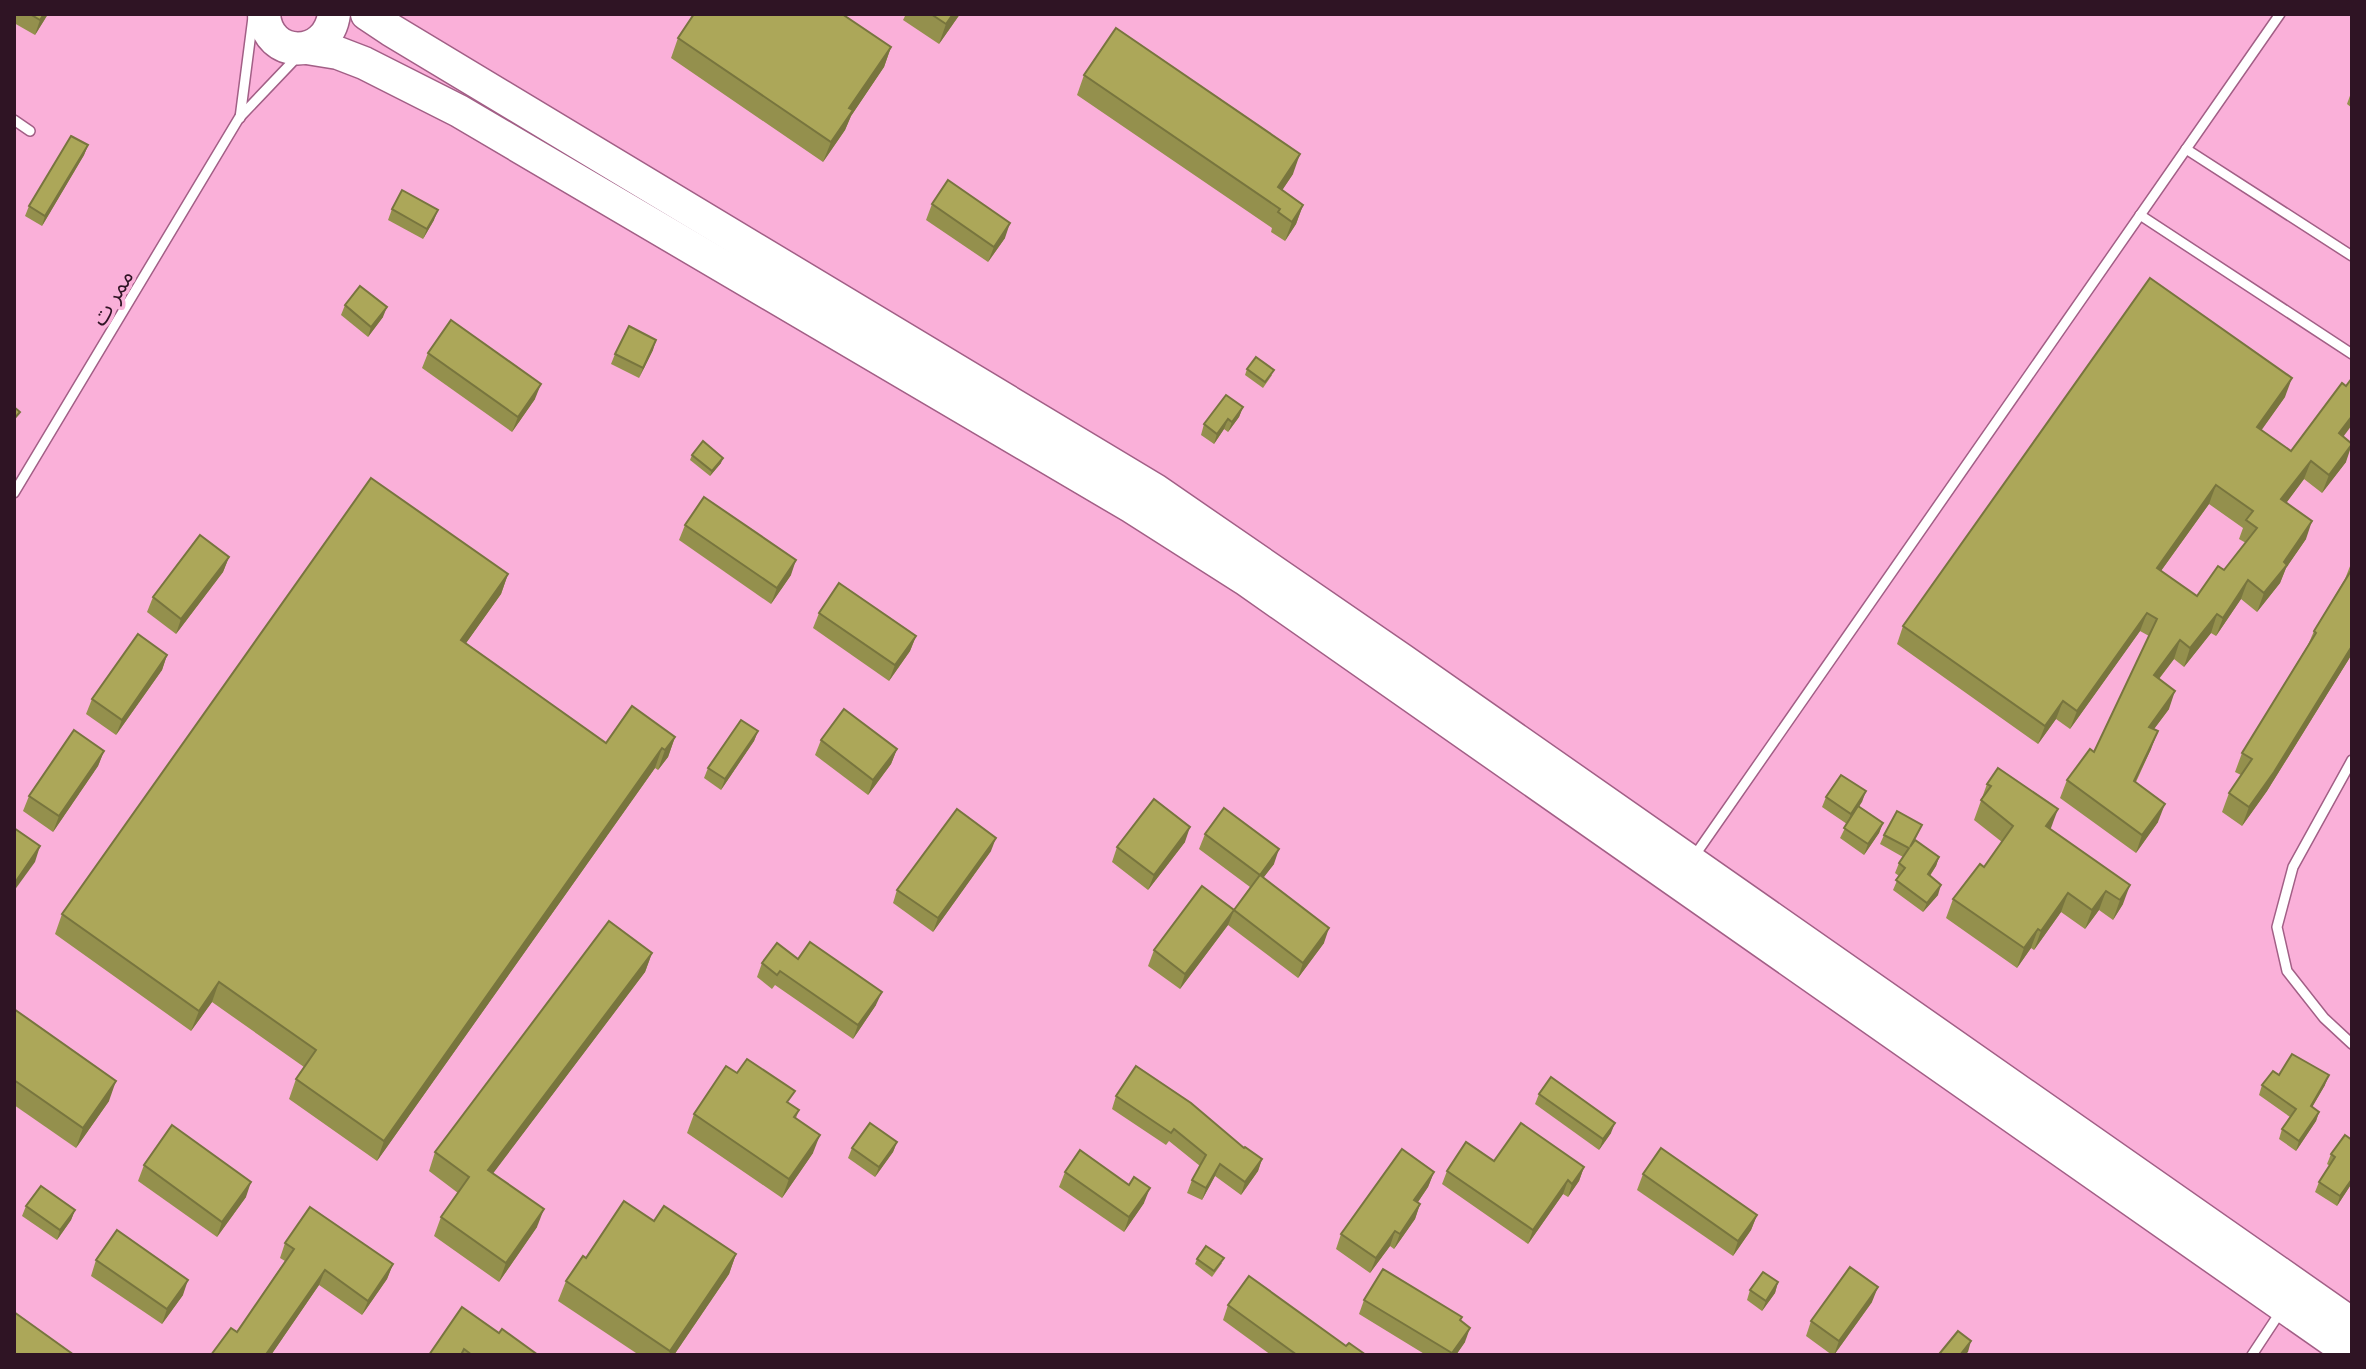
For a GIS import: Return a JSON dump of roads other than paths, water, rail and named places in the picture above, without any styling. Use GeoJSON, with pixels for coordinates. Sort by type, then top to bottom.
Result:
{"type":"FeatureCollection","features":[{"type":"Feature","properties":{"kind":"highway"},"geometry":{"type":"LineString","coordinates":[[307,48],[327,35],[334,14]]}},
{"type":"Feature","properties":{"kind":"highway"},"geometry":{"type":"LineString","coordinates":[[367,14],[1155,490],[1402,660],[1684,872],[2352,1354]]}},
{"type":"Feature","properties":{"kind":"highway"},"geometry":{"type":"LineString","coordinates":[[260,18],[274,39],[283,45],[338,53],[459,111],[1132,507],[1684,872],[2352,1324]]}},
{"type":"Feature","properties":{"kind":"lane"},"geometry":{"type":"LineString","coordinates":[[1684,872],[2280,14]]}},
{"type":"Feature","properties":{"kind":"lane","name":"ممر ت"},"geometry":{"type":"LineString","coordinates":[[239,118],[260,18]]}},
{"type":"Feature","properties":{"kind":"lane","name":"ممر ت"},"geometry":{"type":"LineString","coordinates":[[14,493],[239,118],[307,48]]}},
{"type":"Feature","properties":{"kind":"lane"},"geometry":{"type":"LineString","coordinates":[[14,120],[30,131]]}},
{"type":"Feature","properties":{"kind":"lane"},"geometry":{"type":"LineString","coordinates":[[2186,149],[2352,256]]}},
{"type":"Feature","properties":{"kind":"lane"},"geometry":{"type":"LineString","coordinates":[[2140,215],[2352,354]]}},
{"type":"Feature","properties":{"kind":"lane"},"geometry":{"type":"LineString","coordinates":[[2352,760],[2293,867],[2277,927],[2287,971],[2324,1018],[2352,1044]]}},
{"type":"Feature","properties":{"kind":"lane"},"geometry":{"type":"LineString","coordinates":[[2252,1355],[2284,1306]]}}]}
